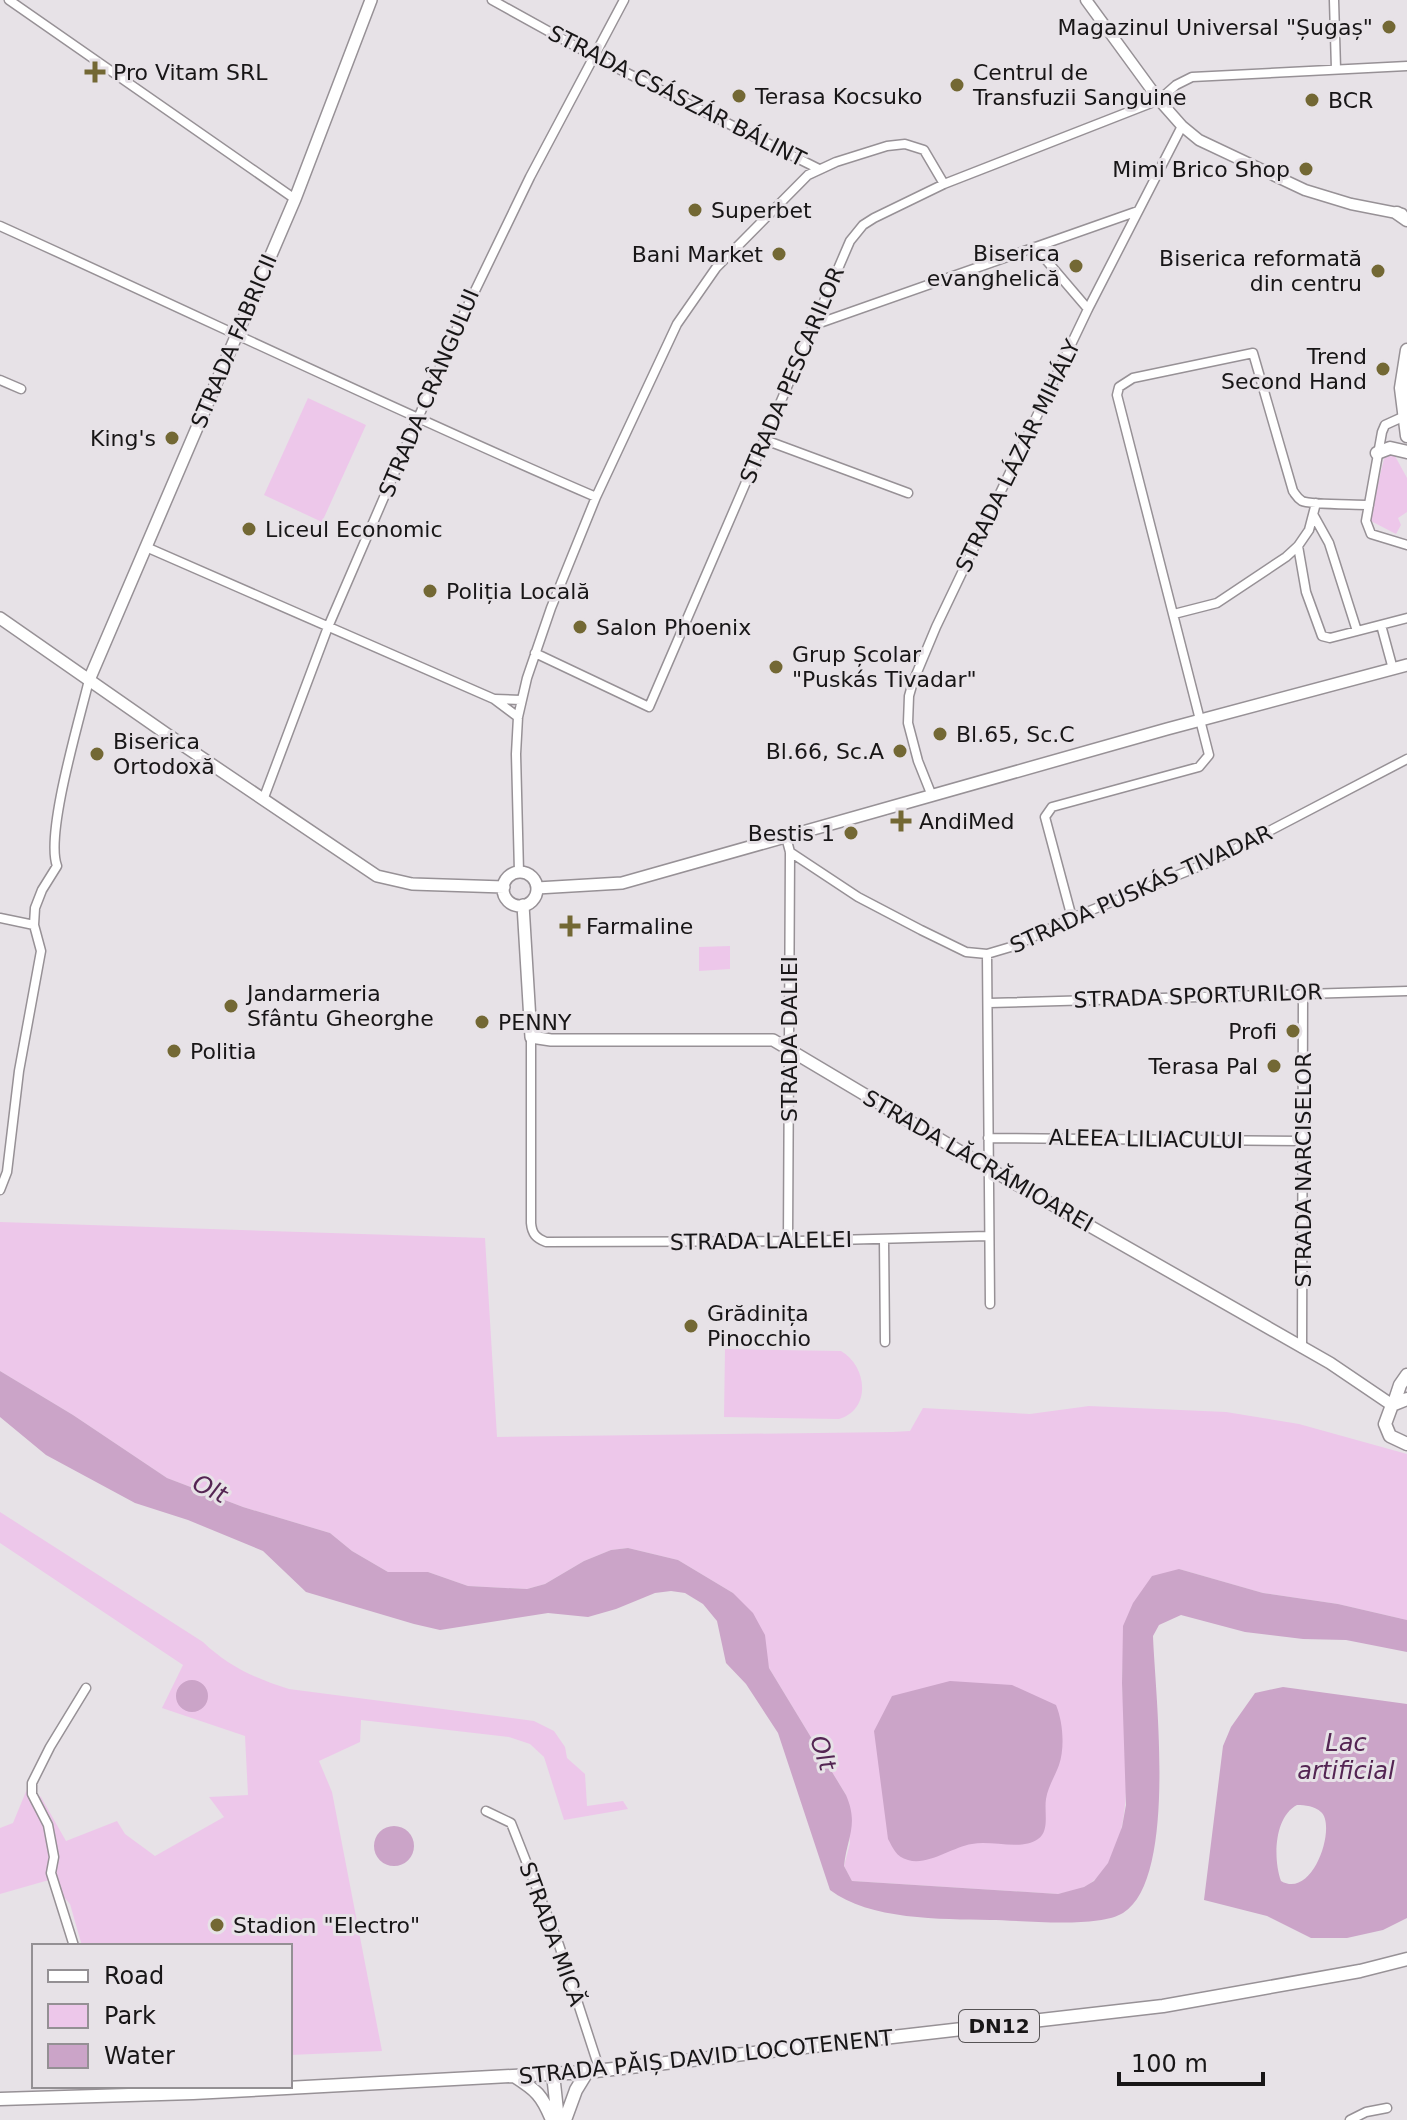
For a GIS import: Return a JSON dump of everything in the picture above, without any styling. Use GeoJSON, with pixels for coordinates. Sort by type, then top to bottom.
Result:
{"type":"FeatureCollection","features":[{"type":"Feature","properties":{"kind":"main road","name":"STRADA FABRICII"},"geometry":{"type":"LineString","coordinates":[[89,680],[295,199],[371,0]]}},
{"type":"Feature","properties":{"kind":"main road"},"geometry":{"type":"LineString","coordinates":[[1407,350],[1401,388],[1407,436]]}},
{"type":"Feature","properties":{"kind":"main road"},"geometry":{"type":"LineString","coordinates":[[1377,453],[1390,448],[1407,452]]}},
{"type":"Feature","properties":{"kind":"main road"},"geometry":{"type":"LineString","coordinates":[[0,618],[377,876],[412,884],[504,887]]}},
{"type":"Feature","properties":{"kind":"main road"},"geometry":{"type":"LineString","coordinates":[[537,888],[622,883],[1407,665]]}},
{"type":"Feature","properties":{"kind":"main road"},"geometry":{"type":"LineString","coordinates":[[519,872],[533,878],[537,888],[535,897],[523,905],[509,901],[504,887],[509,877],[519,872]]}},
{"type":"Feature","properties":{"kind":"main road"},"geometry":{"type":"LineString","coordinates":[[523,905],[531,1037]]}},
{"type":"Feature","properties":{"kind":"main road","name":"STRADA LĂCRĂMIOAREI"},"geometry":{"type":"LineString","coordinates":[[531,1037],[551,1040],[773,1040],[1393,1404]]}},
{"type":"Feature","properties":{"kind":"main road"},"geometry":{"type":"LineString","coordinates":[[1405,1444],[1390,1436],[1385,1424],[1407,1375]]}},
{"type":"Feature","properties":{"kind":"main road"},"geometry":{"type":"LineString","coordinates":[[1393,1404],[1407,1399]]}},
{"type":"Feature","properties":{"kind":"main road","name":"STRADA PĂIȘ DAVID LOCOTENENT"},"geometry":{"type":"LineString","coordinates":[[292,2084],[593,2071],[1149,2008],[1360,1971],[1407,1959]]}},
{"type":"Feature","properties":{"kind":"main road"},"geometry":{"type":"LineString","coordinates":[[565,2120],[576,2090],[593,2071]]}},
{"type":"Feature","properties":{"kind":"main road"},"geometry":{"type":"LineString","coordinates":[[553,2074],[555,2120]]}},
{"type":"Feature","properties":{"kind":"main road"},"geometry":{"type":"LineString","coordinates":[[514,2076],[537,2090],[555,2120]]}},
{"type":"Feature","properties":{"kind":"main road","name":"STRADA PĂIȘ DAVID LOCOTENENT"},"geometry":{"type":"LineString","coordinates":[[0,2099],[161,2088]]}},
{"type":"Feature","properties":{"kind":"street"},"geometry":{"type":"LineString","coordinates":[[9,0],[295,199]]}},
{"type":"Feature","properties":{"kind":"street","name":"STRADA CSÁSZÁR BÁLINT"},"geometry":{"type":"LineString","coordinates":[[492,0],[595,57],[819,169]]}},
{"type":"Feature","properties":{"kind":"street","name":"STRADA CRÂNGULUI"},"geometry":{"type":"LineString","coordinates":[[263,800],[328,627],[482,273],[624,0]]}},
{"type":"Feature","properties":{"kind":"street"},"geometry":{"type":"LineString","coordinates":[[1086,0],[1159,100],[1199,140],[1305,190],[1404,216]]}},
{"type":"Feature","properties":{"kind":"street"},"geometry":{"type":"LineString","coordinates":[[1334,0],[1336,69]]}},
{"type":"Feature","properties":{"kind":"street","name":"STRADA PESCARILOR"},"geometry":{"type":"LineString","coordinates":[[535,653],[649,707],[855,232],[874,218],[944,184],[1159,100],[1176,85],[1192,77],[1407,66]]}},
{"type":"Feature","properties":{"kind":"street","name":"STRADA LÁZÁR MIHÁLY"},"geometry":{"type":"LineString","coordinates":[[932,796],[908,723],[913,682],[936,627],[1088,309],[1182,126]]}},
{"type":"Feature","properties":{"kind":"street"},"geometry":{"type":"LineString","coordinates":[[519,872],[515,783],[521,700],[535,653],[596,497],[661,354],[688,304],[726,257],[798,183],[819,169],[867,151],[905,144],[924,150],[944,184]]}},
{"type":"Feature","properties":{"kind":"street"},"geometry":{"type":"LineString","coordinates":[[814,325],[1139,211]]}},
{"type":"Feature","properties":{"kind":"street"},"geometry":{"type":"LineString","coordinates":[[0,226],[238,334],[417,420],[596,497]]}},
{"type":"Feature","properties":{"kind":"street"},"geometry":{"type":"LineString","coordinates":[[1035,247],[1088,309]]}},
{"type":"Feature","properties":{"kind":"street"},"geometry":{"type":"LineString","coordinates":[[1072,918],[1045,817],[1052,807],[1199,767],[1209,755],[1117,395],[1119,387],[1124,382],[1162,372],[1255,354],[1293,491],[1302,501],[1369,505]]}},
{"type":"Feature","properties":{"kind":"street"},"geometry":{"type":"LineString","coordinates":[[0,380],[21,389]]}},
{"type":"Feature","properties":{"kind":"street"},"geometry":{"type":"LineString","coordinates":[[1405,415],[1385,425],[1377,453],[1366,521],[1371,534],[1407,545]]}},
{"type":"Feature","properties":{"kind":"street"},"geometry":{"type":"LineString","coordinates":[[765,440],[908,493]]}},
{"type":"Feature","properties":{"kind":"street"},"geometry":{"type":"LineString","coordinates":[[1174,614],[1217,603],[1298,546],[1309,530],[1316,503]]}},
{"type":"Feature","properties":{"kind":"street"},"geometry":{"type":"LineString","coordinates":[[1314,516],[1329,543],[1357,631]]}},
{"type":"Feature","properties":{"kind":"street"},"geometry":{"type":"LineString","coordinates":[[1298,546],[1306,592],[1322,636],[1330,638],[1407,618]]}},
{"type":"Feature","properties":{"kind":"street"},"geometry":{"type":"LineString","coordinates":[[146,547],[494,699],[518,717]]}},
{"type":"Feature","properties":{"kind":"street"},"geometry":{"type":"LineString","coordinates":[[1381,625],[1393,669]]}},
{"type":"Feature","properties":{"kind":"street"},"geometry":{"type":"LineString","coordinates":[[0,1190],[41,951],[34,925],[35,908],[57,866],[53,855],[54,841],[65,778],[89,680]]}},
{"type":"Feature","properties":{"kind":"street"},"geometry":{"type":"LineString","coordinates":[[494,699],[521,700]]}},
{"type":"Feature","properties":{"kind":"street","name":"STRADA PUSKÁS TIVADAR"},"geometry":{"type":"LineString","coordinates":[[790,852],[858,897],[921,930],[966,952],[987,954],[1014,946],[1072,918],[1223,856],[1407,759]]}},
{"type":"Feature","properties":{"kind":"street","name":"STRADA DALIEI"},"geometry":{"type":"LineString","coordinates":[[786,837],[790,852],[788,1241]]}},
{"type":"Feature","properties":{"kind":"street"},"geometry":{"type":"LineString","coordinates":[[0,918],[34,925]]}},
{"type":"Feature","properties":{"kind":"street"},"geometry":{"type":"LineString","coordinates":[[987,954],[990,1304]]}},
{"type":"Feature","properties":{"kind":"street","name":"STRADA SPORTURILOR"},"geometry":{"type":"LineString","coordinates":[[989,1003],[1407,991]]}},
{"type":"Feature","properties":{"kind":"street","name":"STRADA NARCISELOR"},"geometry":{"type":"LineString","coordinates":[[1302,1348],[1303,993]]}},
{"type":"Feature","properties":{"kind":"street","name":"STRADA LALELEI"},"geometry":{"type":"LineString","coordinates":[[531,1037],[531,1223],[535,1236],[546,1242],[884,1240],[988,1236]]}},
{"type":"Feature","properties":{"kind":"street","name":"ALEEA LILIACULUI"},"geometry":{"type":"LineString","coordinates":[[988,1138],[1303,1141]]}},
{"type":"Feature","properties":{"kind":"street"},"geometry":{"type":"LineString","coordinates":[[884,1240],[885,1342]]}},
{"type":"Feature","properties":{"kind":"street"},"geometry":{"type":"LineString","coordinates":[[73,1944],[51,1873],[54,1857],[50,1833],[32,1794],[32,1783],[86,1688]]}},
{"type":"Feature","properties":{"kind":"street","name":"STRADA MICĂ"},"geometry":{"type":"LineString","coordinates":[[486,1811],[511,1823],[559,1945],[593,2071]]}},
{"type":"Feature","properties":{"kind":"street"},"geometry":{"type":"LineString","coordinates":[[1350,2120],[1366,2112],[1387,2108]]}},
{"type":"Feature","properties":{"kind":"green space"},"geometry":{"type":"Polygon","coordinates":[[[308,398],[366,425],[322,522],[264,495],[308,398]]]}},
{"type":"Feature","properties":{"kind":"green space"},"geometry":{"type":"Polygon","coordinates":[[[1385,455],[1395,456],[1407,478],[1407,512],[1398,518],[1401,525],[1396,534],[1369,520],[1385,455]]]}},
{"type":"Feature","properties":{"kind":"green space"},"geometry":{"type":"Polygon","coordinates":[[[730,946],[730,969],[699,971],[699,947],[730,946]]]}},
{"type":"Feature","properties":{"kind":"green space"},"geometry":{"type":"Polygon","coordinates":[[[0,1222],[485,1238],[497,1437],[892,1432],[910,1431],[923,1408],[1030,1414],[1089,1406],[1226,1412],[1299,1424],[1407,1454],[1407,1620],[1338,1604],[1263,1593],[1179,1569],[1140,1627],[1124,1658],[1126,1779],[1122,1826],[1116,1848],[1106,1867],[1092,1882],[1080,1889],[1058,1894],[852,1881],[844,1866],[850,1843],[846,1795],[769,1668],[766,1654],[733,1593],[678,1560],[628,1548],[611,1550],[584,1561],[545,1584],[527,1589],[468,1586],[428,1572],[388,1572],[352,1551],[330,1533],[243,1507],[167,1478],[0,1371],[0,1222]]]}},
{"type":"Feature","properties":{"kind":"green space"},"geometry":{"type":"Polygon","coordinates":[[[725,1349],[841,1351],[850,1358],[860,1376],[861,1397],[850,1414],[839,1419],[724,1417],[725,1349]]]}},
{"type":"Feature","properties":{"kind":"green space"},"geometry":{"type":"Polygon","coordinates":[[[0,1512],[203,1642],[232,1665],[289,1689],[534,1721],[554,1731],[565,1747],[567,1758],[585,1774],[587,1806],[623,1801],[628,1809],[564,1820],[544,1757],[530,1744],[509,1737],[361,1720],[360,1742],[319,1761],[332,1792],[382,2051],[292,2055],[292,1944],[81,1944],[70,1904],[49,1880],[0,1894],[0,1828],[13,1823],[27,1789],[41,1797],[66,1841],[117,1821],[125,1834],[155,1856],[224,1817],[209,1797],[248,1795],[245,1736],[162,1708],[183,1665],[0,1543],[0,1512]]]}},
{"type":"Feature","properties":{"kind":"water"},"geometry":{"type":"Polygon","coordinates":[[[0,1371],[167,1478],[243,1507],[330,1533],[352,1551],[388,1572],[428,1572],[468,1586],[527,1589],[545,1584],[584,1561],[611,1550],[628,1548],[678,1560],[733,1593],[753,1613],[765,1635],[769,1668],[850,1805],[852,1823],[844,1866],[852,1881],[1058,1894],[1094,1881],[1108,1863],[1122,1827],[1126,1805],[1123,1626],[1133,1603],[1152,1576],[1179,1569],[1263,1593],[1338,1604],[1407,1620],[1407,1652],[1346,1640],[1245,1632],[1181,1615],[1159,1625],[1153,1636],[1159,1740],[1157,1826],[1151,1864],[1140,1894],[1123,1913],[1096,1921],[1058,1922],[928,1918],[885,1912],[846,1900],[830,1890],[778,1733],[746,1684],[726,1663],[717,1621],[703,1604],[685,1593],[671,1591],[655,1593],[588,1617],[548,1613],[440,1630],[306,1592],[263,1551],[188,1520],[135,1503],[46,1455],[0,1417],[0,1371]]]}},
{"type":"Feature","properties":{"kind":"water"},"geometry":{"type":"Polygon","coordinates":[[[192,1680],[203,1685],[208,1696],[203,1707],[192,1712],[181,1707],[176,1696],[181,1685],[192,1680]]]}},
{"type":"Feature","properties":{"kind":"water"},"geometry":{"type":"Polygon","coordinates":[[[950,1681],[1012,1685],[1056,1705],[1063,1743],[1059,1765],[1047,1795],[1044,1831],[1038,1839],[1023,1844],[972,1844],[924,1860],[908,1860],[893,1849],[888,1839],[874,1731],[892,1696],[950,1681]]]}},
{"type":"Feature","properties":{"kind":"water","name":"Lac artificial"},"geometry":{"type":"Polygon","coordinates":[[[1283,1687],[1407,1704],[1407,1918],[1383,1930],[1347,1938],[1311,1938],[1267,1916],[1204,1900],[1223,1746],[1231,1727],[1255,1693],[1283,1687]],[[1297,1805],[1284,1819],[1276,1850],[1281,1881],[1293,1884],[1312,1871],[1324,1845],[1326,1831],[1321,1812],[1313,1807],[1297,1805]]]}},
{"type":"Feature","properties":{"kind":"water"},"geometry":{"type":"Polygon","coordinates":[[[394,1826],[408,1832],[414,1846],[408,1860],[394,1866],[380,1860],[374,1846],[380,1832],[394,1826]]]}},
{"type":"Feature","properties":{"kind":"place","name":"Magazinul Universal \"Șugaș\""},"geometry":{"type":"Point","coordinates":[1389,27]}},
{"type":"Feature","properties":{"kind":"place","name":"Pro Vitam SRL"},"geometry":{"type":"Point","coordinates":[95,72]}},
{"type":"Feature","properties":{"kind":"place","name":"Centrul de Transfuzii Sanguine"},"geometry":{"type":"Point","coordinates":[957,85]}},
{"type":"Feature","properties":{"kind":"place","name":"Terasa Kocsuko"},"geometry":{"type":"Point","coordinates":[739,96]}},
{"type":"Feature","properties":{"kind":"place","name":"BCR"},"geometry":{"type":"Point","coordinates":[1312,100]}},
{"type":"Feature","properties":{"kind":"place","name":"Mimi Brico Shop"},"geometry":{"type":"Point","coordinates":[1306,169]}},
{"type":"Feature","properties":{"kind":"place","name":"Superbet"},"geometry":{"type":"Point","coordinates":[695,210]}},
{"type":"Feature","properties":{"kind":"place","name":"Bani Market"},"geometry":{"type":"Point","coordinates":[779,254]}},
{"type":"Feature","properties":{"kind":"place","name":"Biserica evanghelică"},"geometry":{"type":"Point","coordinates":[1076,266]}},
{"type":"Feature","properties":{"kind":"place","name":"Biserica reformată din centru"},"geometry":{"type":"Point","coordinates":[1378,271]}},
{"type":"Feature","properties":{"kind":"place","name":"Trend Second Hand"},"geometry":{"type":"Point","coordinates":[1383,369]}},
{"type":"Feature","properties":{"kind":"place","name":"King's"},"geometry":{"type":"Point","coordinates":[172,438]}},
{"type":"Feature","properties":{"kind":"place","name":"Liceul Economic"},"geometry":{"type":"Point","coordinates":[249,529]}},
{"type":"Feature","properties":{"kind":"place","name":"Poliția Locală"},"geometry":{"type":"Point","coordinates":[430,591]}},
{"type":"Feature","properties":{"kind":"place","name":"Salon Phoenix"},"geometry":{"type":"Point","coordinates":[580,627]}},
{"type":"Feature","properties":{"kind":"place","name":"Grup Școlar \"Puskás Tivadar\""},"geometry":{"type":"Point","coordinates":[776,667]}},
{"type":"Feature","properties":{"kind":"place","name":"Bl.65, Sc.C"},"geometry":{"type":"Point","coordinates":[940,734]}},
{"type":"Feature","properties":{"kind":"place","name":"Bl.66, Sc.A"},"geometry":{"type":"Point","coordinates":[900,751]}},
{"type":"Feature","properties":{"kind":"place","name":"Biserica Ortodoxă"},"geometry":{"type":"Point","coordinates":[97,754]}},
{"type":"Feature","properties":{"kind":"place","name":"AndiMed"},"geometry":{"type":"Point","coordinates":[901,821]}},
{"type":"Feature","properties":{"kind":"place","name":"Bestis 1"},"geometry":{"type":"Point","coordinates":[851,833]}},
{"type":"Feature","properties":{"kind":"place","name":"Farmaline"},"geometry":{"type":"Point","coordinates":[570,926]}},
{"type":"Feature","properties":{"kind":"place","name":"Jandarmeria Sfântu Gheorghe"},"geometry":{"type":"Point","coordinates":[231,1006]}},
{"type":"Feature","properties":{"kind":"place","name":"PENNY"},"geometry":{"type":"Point","coordinates":[482,1022]}},
{"type":"Feature","properties":{"kind":"place","name":"Profi"},"geometry":{"type":"Point","coordinates":[1293,1031]}},
{"type":"Feature","properties":{"kind":"place","name":"Politia"},"geometry":{"type":"Point","coordinates":[174,1051]}},
{"type":"Feature","properties":{"kind":"place","name":"Terasa Pal"},"geometry":{"type":"Point","coordinates":[1274,1066]}},
{"type":"Feature","properties":{"kind":"place","name":"Grădinița Pinocchio"},"geometry":{"type":"Point","coordinates":[691,1326]}},
{"type":"Feature","properties":{"kind":"place","name":"Stadion \"Electro\""},"geometry":{"type":"Point","coordinates":[217,1925]}},
{"type":"Feature","properties":{"kind":"water label","name":"Olt"},"geometry":{"type":"Point","coordinates":[210,1489]}},
{"type":"Feature","properties":{"kind":"water label","name":"Olt"},"geometry":{"type":"Point","coordinates":[823,1753]}}]}
